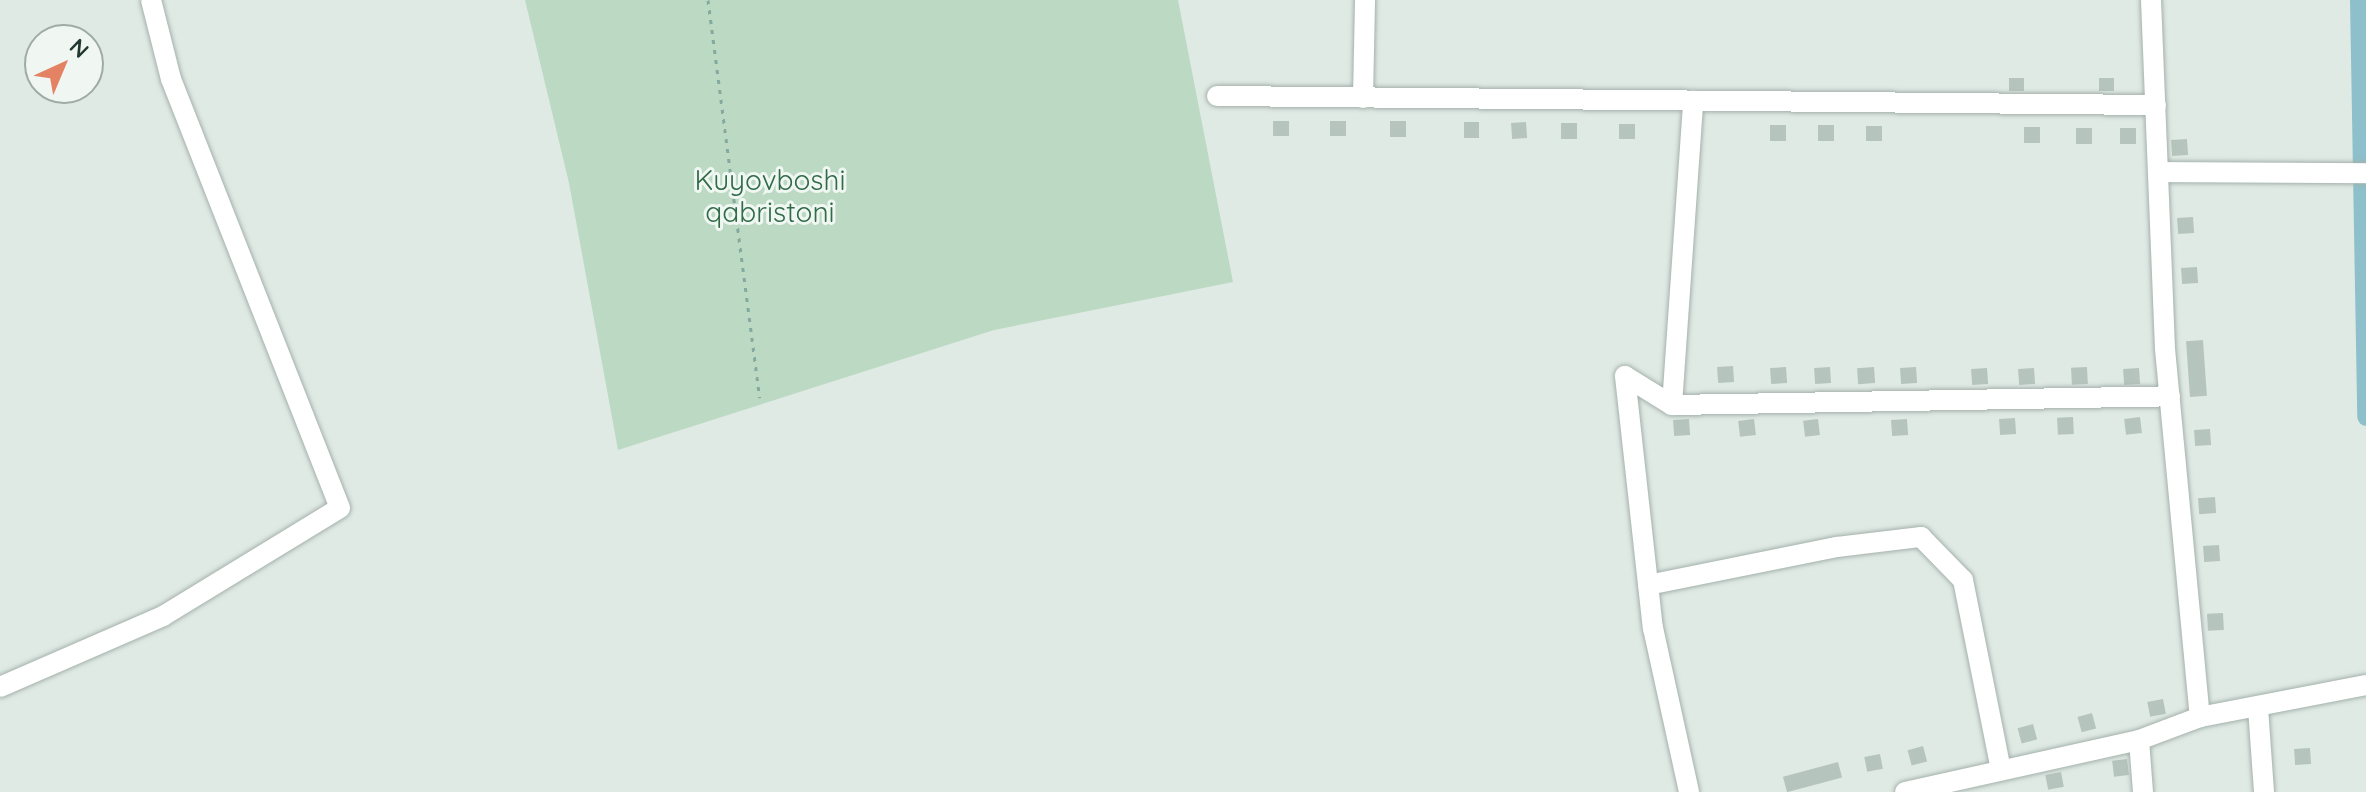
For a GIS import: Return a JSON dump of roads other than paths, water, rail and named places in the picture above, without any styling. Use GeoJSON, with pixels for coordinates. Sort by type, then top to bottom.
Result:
{"type":"FeatureCollection","features":[{"type":"Feature","properties":{"kind":"street"},"geometry":{"type":"LineString","coordinates":[[0,687],[163,616],[340,508],[171,79],[151,0]]}},
{"type":"Feature","properties":{"kind":"street"},"geometry":{"type":"LineString","coordinates":[[1363,98],[1365,0]]}},
{"type":"Feature","properties":{"kind":"street"},"geometry":{"type":"LineString","coordinates":[[2151,0],[2170,396],[2200,717]]}},
{"type":"Feature","properties":{"kind":"street"},"geometry":{"type":"LineString","coordinates":[[1217,96],[2156,105]]}},
{"type":"Feature","properties":{"kind":"street"},"geometry":{"type":"LineString","coordinates":[[1672,405],[1693,101]]}},
{"type":"Feature","properties":{"kind":"street"},"geometry":{"type":"LineString","coordinates":[[2158,172],[2366,173]]}},
{"type":"Feature","properties":{"kind":"street"},"geometry":{"type":"LineString","coordinates":[[1689,792],[1648,585],[1625,376],[1672,405],[2170,396]]}},
{"type":"Feature","properties":{"kind":"street"},"geometry":{"type":"LineString","coordinates":[[1648,585],[1837,547],[1921,537],[1963,580],[2001,770]]}},
{"type":"Feature","properties":{"kind":"street"},"geometry":{"type":"LineString","coordinates":[[1905,792],[2139,740],[2200,717],[2366,685]]}},
{"type":"Feature","properties":{"kind":"street"},"geometry":{"type":"LineString","coordinates":[[2258,708],[2264,792]]}},
{"type":"Feature","properties":{"kind":"street"},"geometry":{"type":"LineString","coordinates":[[2139,740],[2143,792]]}},
{"type":"Feature","properties":{"kind":"waterway"},"geometry":{"type":"LineString","coordinates":[[2359,0],[2366,417]]}},
{"type":"Feature","properties":{"kind":"park label","name":"Kuyovboshi qabristoni"},"geometry":{"type":"Point","coordinates":[770,196]}}]}
